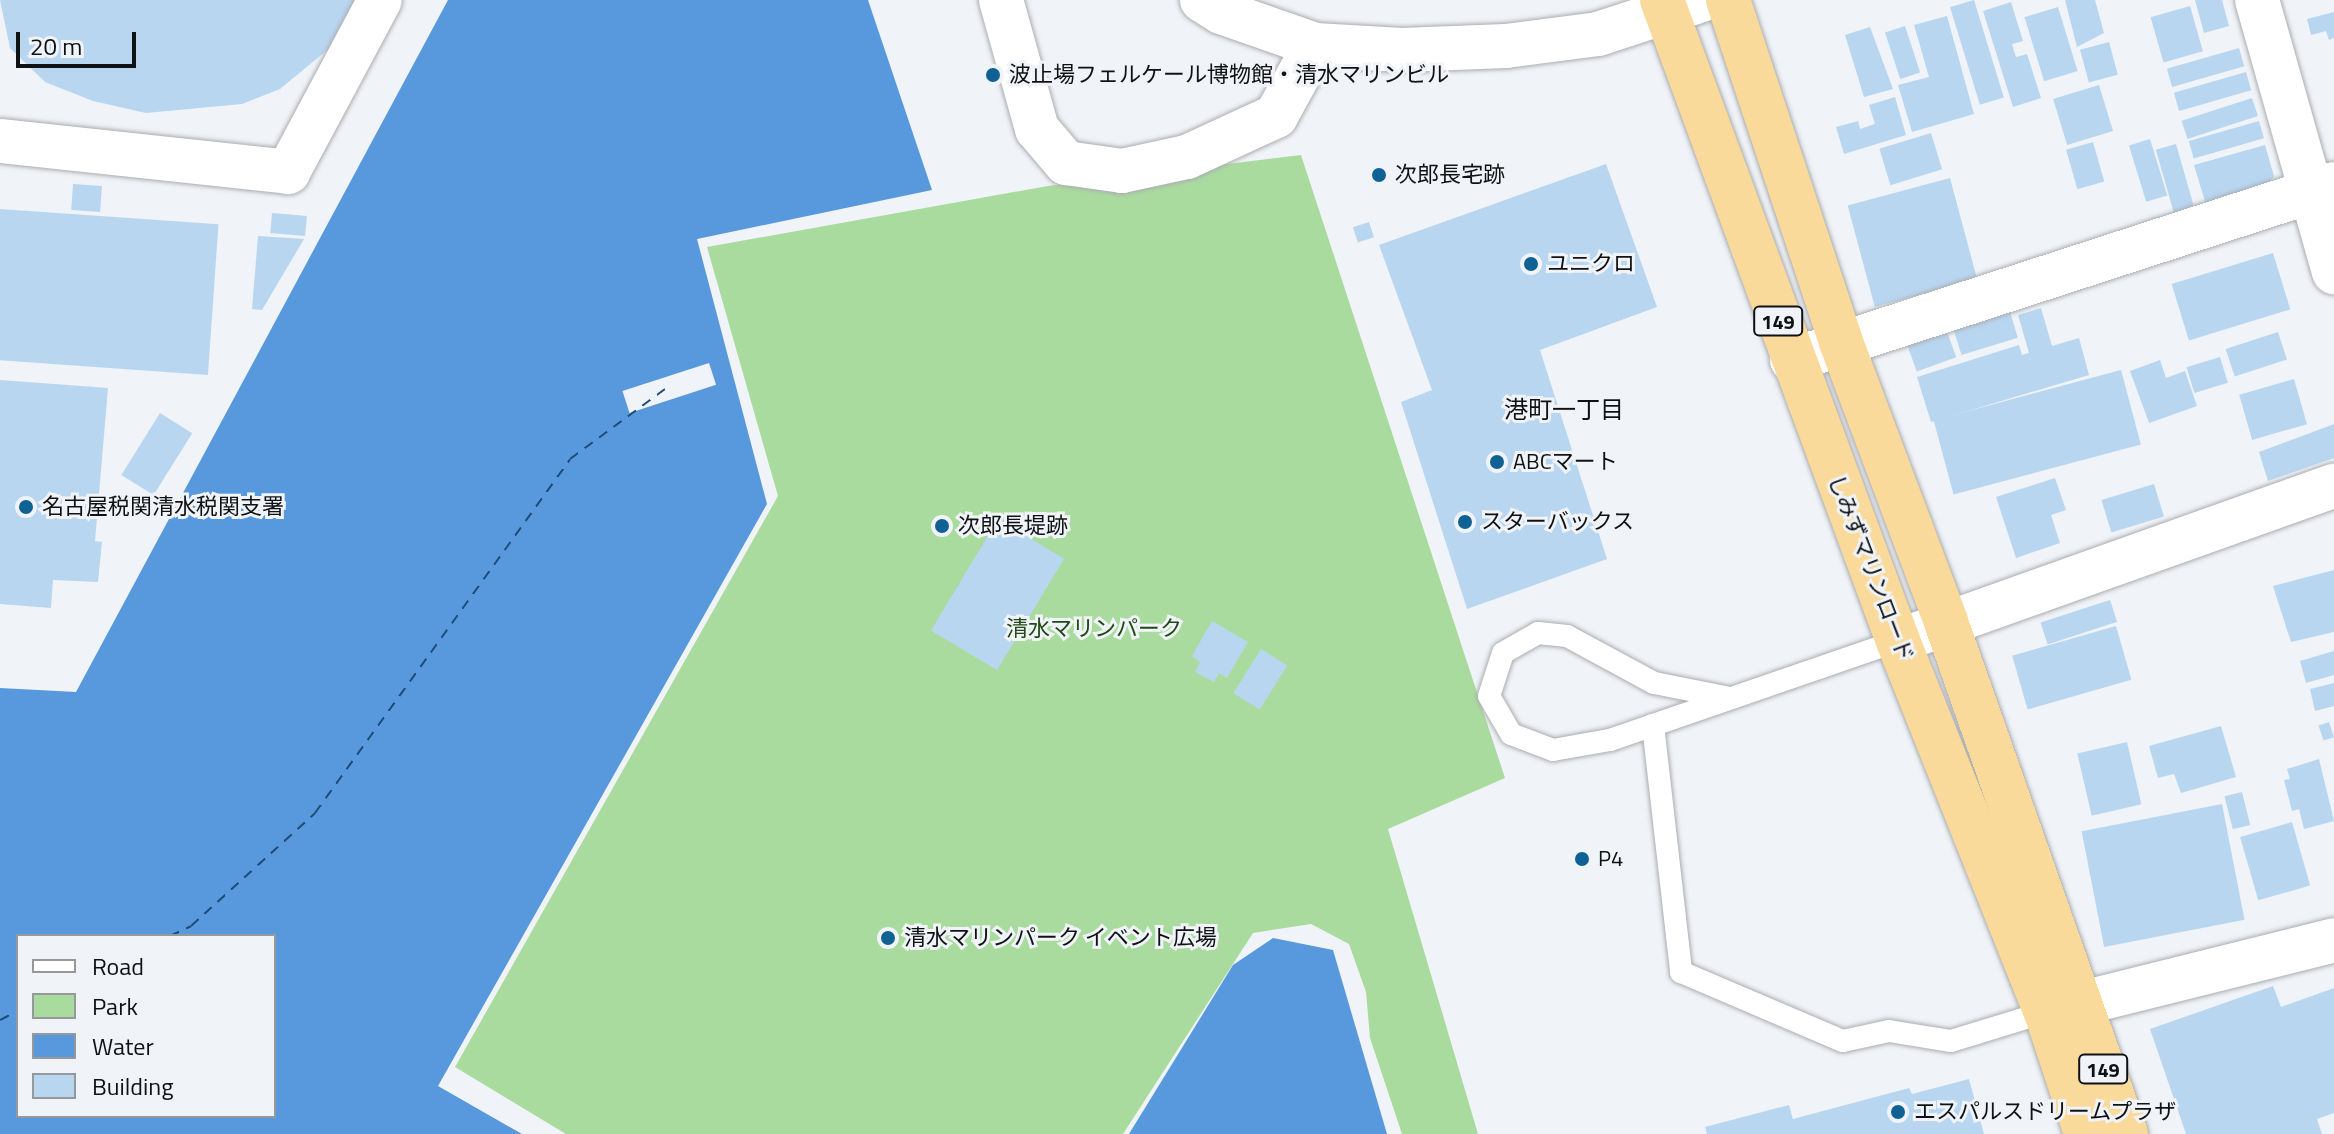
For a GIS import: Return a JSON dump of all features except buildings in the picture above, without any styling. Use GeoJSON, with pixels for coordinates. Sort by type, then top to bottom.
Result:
{"type":"FeatureCollection","features":[{"type":"Feature","properties":{"kind":"highway","name":"しみずマリンロード"},"geometry":{"type":"LineString","coordinates":[[1728,0],[1841,342],[1946,622],[2063,1008],[2086,1134]]}},
{"type":"Feature","properties":{"kind":"highway","name":"しみずマリンロード"},"geometry":{"type":"LineString","coordinates":[[1676,3],[1792,360],[1898,641],[2063,1008]]}},
{"type":"Feature","properties":{"kind":"highway","name":"149"},"geometry":{"type":"LineString","coordinates":[[2063,1008],[2126,1134]]}},
{"type":"Feature","properties":{"kind":"street"},"geometry":{"type":"LineString","coordinates":[[0,141],[288,172],[380,0]]}},
{"type":"Feature","properties":{"kind":"street"},"geometry":{"type":"LineString","coordinates":[[1001,0],[1037,129],[1066,163],[1122,171],[1187,157],[1276,116],[1315,45]]}},
{"type":"Feature","properties":{"kind":"street"},"geometry":{"type":"LineString","coordinates":[[1202,0],[1221,12],[1315,45],[1402,50],[1506,46],[1598,34],[1676,3]]}},
{"type":"Feature","properties":{"kind":"street"},"geometry":{"type":"LineString","coordinates":[[2257,0],[2323,187],[2334,272]]}},
{"type":"Feature","properties":{"kind":"street"},"geometry":{"type":"LineString","coordinates":[[1792,360],[2323,187]]}},
{"type":"Feature","properties":{"kind":"street"},"geometry":{"type":"LineString","coordinates":[[1898,641],[2334,486]]}},
{"type":"Feature","properties":{"kind":"street"},"geometry":{"type":"LineString","coordinates":[[2063,1008],[2334,940]]}},
{"type":"Feature","properties":{"kind":"lane"},"geometry":{"type":"LineString","coordinates":[[1725,697],[1654,683],[1567,636],[1538,633],[1503,653],[1489,696],[1511,734],[1553,750],[1610,740],[1725,697],[1898,641]]}},
{"type":"Feature","properties":{"kind":"lane"},"geometry":{"type":"LineString","coordinates":[[1653,725],[1681,972],[1843,1041],[1889,1031],[1951,1041],[2063,1008]]}},
{"type":"Feature","properties":{"kind":"green space","name":"清水マリンパーク"},"geometry":{"type":"Polygon","coordinates":[[[1301,155],[1505,778],[1388,829],[1478,1134],[1402,1134],[1370,1038],[1366,992],[1349,944],[1311,924],[1253,933],[1123,1134],[566,1134],[455,1067],[778,496],[707,247],[1048,186],[1301,155]]]}},
{"type":"Feature","properties":{"kind":"water"},"geometry":{"type":"Polygon","coordinates":[[[448,0],[868,0],[932,190],[697,239],[767,504],[438,1086],[522,1134],[0,1134],[0,688],[76,692],[448,0]]]}},
{"type":"Feature","properties":{"kind":"water"},"geometry":{"type":"Polygon","coordinates":[[[1273,938],[1333,950],[1387,1134],[1129,1134],[1233,965],[1273,938]]]}},
{"type":"Feature","properties":{"kind":"pier"},"geometry":{"type":"Polygon","coordinates":[[[709,363],[716,385],[630,413],[622,391],[709,363]]]}},
{"type":"Feature","properties":{"kind":"ferry route"},"geometry":{"type":"LineString","coordinates":[[174,934],[191,926],[315,813],[570,459],[665,389]]}},
{"type":"Feature","properties":{"kind":"ferry route"},"geometry":{"type":"LineString","coordinates":[[0,1020],[16,1012]]}},
{"type":"Feature","properties":{"kind":"place","name":"波止場フェルケール博物館・清水マリンビル"},"geometry":{"type":"Point","coordinates":[993,75]}},
{"type":"Feature","properties":{"kind":"place","name":"次郎長宅跡"},"geometry":{"type":"Point","coordinates":[1379,175]}},
{"type":"Feature","properties":{"kind":"place","name":"ユニクロ"},"geometry":{"type":"Point","coordinates":[1531,264]}},
{"type":"Feature","properties":{"kind":"place","name":"ABCマート"},"geometry":{"type":"Point","coordinates":[1497,462]}},
{"type":"Feature","properties":{"kind":"place","name":"名古屋税関清水税関支署"},"geometry":{"type":"Point","coordinates":[26,507]}},
{"type":"Feature","properties":{"kind":"place","name":"スターバックス"},"geometry":{"type":"Point","coordinates":[1465,522]}},
{"type":"Feature","properties":{"kind":"place","name":"次郎長堤跡"},"geometry":{"type":"Point","coordinates":[942,526]}},
{"type":"Feature","properties":{"kind":"place","name":"P4"},"geometry":{"type":"Point","coordinates":[1582,859]}},
{"type":"Feature","properties":{"kind":"place","name":"清水マリンパーク イベント広場"},"geometry":{"type":"Point","coordinates":[888,938]}},
{"type":"Feature","properties":{"kind":"place","name":"エスパルスドリームプラザ"},"geometry":{"type":"Point","coordinates":[1898,1112]}},
{"type":"Feature","properties":{"kind":"district","name":"港町一丁目"},"geometry":{"type":"Point","coordinates":[1564,410]}}]}
